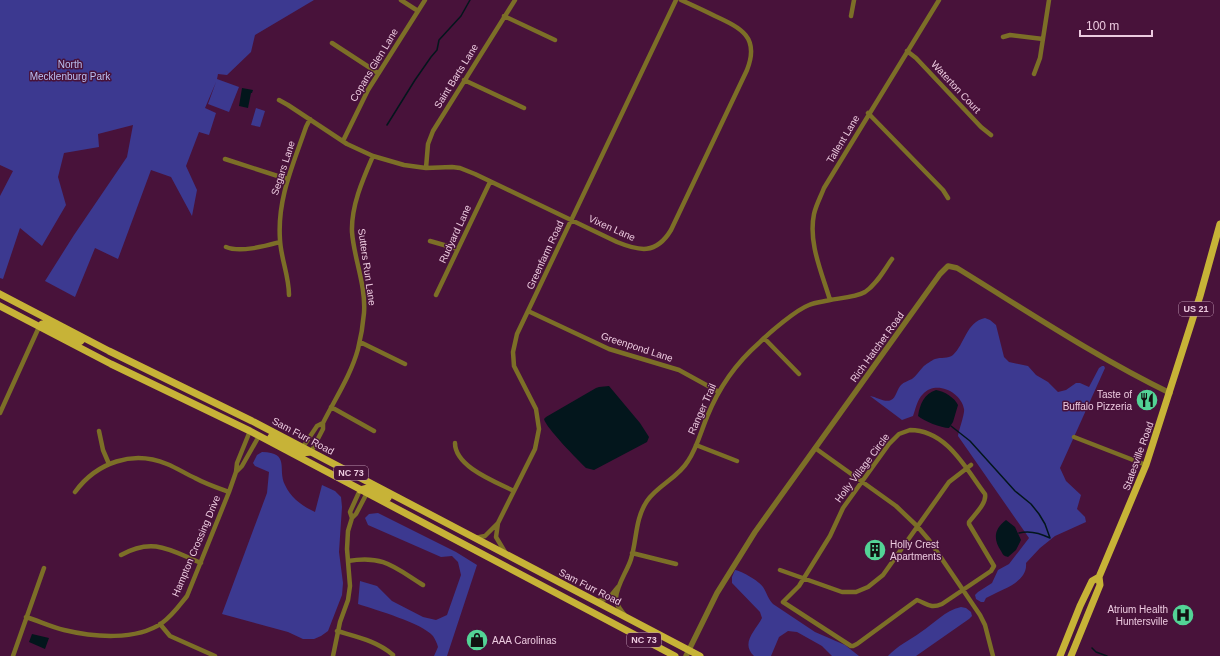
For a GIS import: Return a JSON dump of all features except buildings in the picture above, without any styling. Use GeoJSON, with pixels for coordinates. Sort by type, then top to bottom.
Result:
{"type":"FeatureCollection","features":[{"type":"Feature","properties":{"kind":"main road","name":"Statesville Road"},"geometry":{"type":"LineString","coordinates":[[1071,656],[1100,585],[1099,577],[1146,466],[1200,296],[1220,224]]}},
{"type":"Feature","properties":{"kind":"main road","name":"Sam Furr Road"},"geometry":{"type":"LineString","coordinates":[[0,294],[109,351],[303,447],[626,617],[688,653],[700,656]]}},
{"type":"Feature","properties":{"kind":"main road","name":"Sam Furr Road"},"geometry":{"type":"LineString","coordinates":[[0,306],[111,364],[259,436],[675,656]]}},
{"type":"Feature","properties":{"kind":"main road"},"geometry":{"type":"LineString","coordinates":[[39,326],[42,324],[48,326],[72,338],[109,351]]}},
{"type":"Feature","properties":{"kind":"main road"},"geometry":{"type":"LineString","coordinates":[[217,415],[267,435],[302,453],[311,452]]}},
{"type":"Feature","properties":{"kind":"main road"},"geometry":{"type":"LineString","coordinates":[[364,491],[368,488],[446,523]]}},
{"type":"Feature","properties":{"kind":"main road","name":"Statesville Road"},"geometry":{"type":"LineString","coordinates":[[1060,656],[1080,606],[1092,582],[1099,577]]}},
{"type":"Feature","properties":{"kind":"street"},"geometry":{"type":"LineString","coordinates":[[401,0],[418,11]]}},
{"type":"Feature","properties":{"kind":"street","name":"Copans Glen Lane"},"geometry":{"type":"LineString","coordinates":[[343,141],[361,101],[425,0]]}},
{"type":"Feature","properties":{"kind":"street","name":"Saint Barts Lane"},"geometry":{"type":"LineString","coordinates":[[426,168],[429,138],[440,117],[515,0]]}},
{"type":"Feature","properties":{"kind":"street","name":"Greenfarm Road"},"geometry":{"type":"LineString","coordinates":[[474,538],[485,536],[498,523],[535,449],[539,429],[536,409],[518,374],[513,360],[513,352],[517,334],[676,0]]}},
{"type":"Feature","properties":{"kind":"street","name":"Vixen Lane"},"geometry":{"type":"LineString","coordinates":[[278,100],[343,141],[373,156],[404,165],[426,168],[460,168],[612,239],[637,249],[646,249],[658,245],[671,230],[747,70],[751,57],[750,43],[742,30],[681,0]]}},
{"type":"Feature","properties":{"kind":"street"},"geometry":{"type":"LineString","coordinates":[[851,16],[854,0]]}},
{"type":"Feature","properties":{"kind":"street","name":"Tallent Lane"},"geometry":{"type":"LineString","coordinates":[[830,300],[815,252],[812,234],[814,214],[824,188],[868,113],[938,0]]}},
{"type":"Feature","properties":{"kind":"street"},"geometry":{"type":"LineString","coordinates":[[1034,74],[1040,58],[1049,0]]}},
{"type":"Feature","properties":{"kind":"street"},"geometry":{"type":"LineString","coordinates":[[504,16],[555,40]]}},
{"type":"Feature","properties":{"kind":"street"},"geometry":{"type":"LineString","coordinates":[[1003,37],[1010,35],[1043,39]]}},
{"type":"Feature","properties":{"kind":"street"},"geometry":{"type":"LineString","coordinates":[[332,43],[378,73]]}},
{"type":"Feature","properties":{"kind":"street","name":"Waterton Court"},"geometry":{"type":"LineString","coordinates":[[907,51],[916,58],[981,127],[992,135]]}},
{"type":"Feature","properties":{"kind":"street"},"geometry":{"type":"LineString","coordinates":[[464,80],[524,108]]}},
{"type":"Feature","properties":{"kind":"street"},"geometry":{"type":"LineString","coordinates":[[868,113],[943,190],[948,198]]}},
{"type":"Feature","properties":{"kind":"street","name":"Segars Lane"},"geometry":{"type":"LineString","coordinates":[[289,295],[280,242],[279,227],[282,201],[287,179],[310,119]]}},
{"type":"Feature","properties":{"kind":"street","name":"Sutters Run Lane"},"geometry":{"type":"LineString","coordinates":[[311,452],[323,429],[323,423],[351,367],[360,342],[363,324],[364,299],[353,240],[352,219],[354,207],[373,156]]}},
{"type":"Feature","properties":{"kind":"street"},"geometry":{"type":"LineString","coordinates":[[224,159],[287,179]]}},
{"type":"Feature","properties":{"kind":"street","name":"Rudyard Lane"},"geometry":{"type":"LineString","coordinates":[[436,295],[490,182]]}},
{"type":"Feature","properties":{"kind":"street"},"geometry":{"type":"LineString","coordinates":[[430,241],[458,249]]}},
{"type":"Feature","properties":{"kind":"street"},"geometry":{"type":"LineString","coordinates":[[226,247],[238,250],[280,242]]}},
{"type":"Feature","properties":{"kind":"street","name":"Ranger Trail"},"geometry":{"type":"LineString","coordinates":[[626,617],[616,600],[618,587],[632,553],[637,524],[642,509],[652,494],[683,468],[688,461],[718,392],[736,366],[764,338],[804,307],[866,291],[878,280],[892,259]]}},
{"type":"Feature","properties":{"kind":"street","name":"Rich Hatchet Road"},"geometry":{"type":"LineString","coordinates":[[688,653],[718,593],[734,565],[774,504],[940,274],[948,266],[957,268],[1098,356],[1170,393]]}},
{"type":"Feature","properties":{"kind":"street","name":"Greenpond Lane"},"geometry":{"type":"LineString","coordinates":[[528,311],[609,349],[679,370],[718,392]]}},
{"type":"Feature","properties":{"kind":"street"},"geometry":{"type":"LineString","coordinates":[[0,413],[39,326]]}},
{"type":"Feature","properties":{"kind":"street"},"geometry":{"type":"LineString","coordinates":[[764,338],[799,374]]}},
{"type":"Feature","properties":{"kind":"street"},"geometry":{"type":"LineString","coordinates":[[360,342],[405,364]]}},
{"type":"Feature","properties":{"kind":"street"},"geometry":{"type":"LineString","coordinates":[[331,407],[374,431]]}},
{"type":"Feature","properties":{"kind":"street","name":"Sutters Run Lane"},"geometry":{"type":"LineString","coordinates":[[303,447],[317,426],[323,423]]}},
{"type":"Feature","properties":{"kind":"street","name":"Holly Village Circle"},"geometry":{"type":"LineString","coordinates":[[910,430],[924,432],[942,442],[952,450],[966,469],[986,497],[969,524],[993,563],[994,566],[991,570],[942,604],[935,606],[926,605],[917,600],[854,646],[851,646],[783,602],[799,586],[830,536],[843,508],[894,438],[899,434],[910,430]]}},
{"type":"Feature","properties":{"kind":"street"},"geometry":{"type":"LineString","coordinates":[[99,431],[103,450],[109,464]]}},
{"type":"Feature","properties":{"kind":"street","name":"Hampton Crossing Drive"},"geometry":{"type":"LineString","coordinates":[[26,616],[64,630],[100,635],[126,635],[140,633],[160,624],[178,609],[186,596],[201,563],[229,492],[236,472],[237,463],[250,432]]}},
{"type":"Feature","properties":{"kind":"street","name":"Hampton Crossing Drive"},"geometry":{"type":"LineString","coordinates":[[236,472],[242,466],[259,436]]}},
{"type":"Feature","properties":{"kind":"street"},"geometry":{"type":"LineString","coordinates":[[1074,437],[1146,466]]}},
{"type":"Feature","properties":{"kind":"street"},"geometry":{"type":"LineString","coordinates":[[455,443],[457,454],[470,468],[514,491]]}},
{"type":"Feature","properties":{"kind":"street"},"geometry":{"type":"LineString","coordinates":[[696,445],[737,461]]}},
{"type":"Feature","properties":{"kind":"street"},"geometry":{"type":"LineString","coordinates":[[815,448],[896,506],[929,540],[985,625],[992,656]]}},
{"type":"Feature","properties":{"kind":"street"},"geometry":{"type":"LineString","coordinates":[[75,492],[86,478],[98,470],[109,464],[131,458],[153,459],[167,464],[207,484],[229,492]]}},
{"type":"Feature","properties":{"kind":"street"},"geometry":{"type":"LineString","coordinates":[[780,570],[842,592],[852,592],[864,589],[883,575],[949,482],[971,465]]}},
{"type":"Feature","properties":{"kind":"street"},"geometry":{"type":"LineString","coordinates":[[352,518],[350,512],[364,491]]}},
{"type":"Feature","properties":{"kind":"street"},"geometry":{"type":"LineString","coordinates":[[333,656],[337,631],[348,600],[350,586],[347,540],[352,518],[356,514],[364,491]]}},
{"type":"Feature","properties":{"kind":"street","name":"Greenfarm Road"},"geometry":{"type":"LineString","coordinates":[[498,523],[496,537],[506,555]]}},
{"type":"Feature","properties":{"kind":"street"},"geometry":{"type":"LineString","coordinates":[[121,555],[139,547],[155,546],[165,548],[201,563]]}},
{"type":"Feature","properties":{"kind":"street"},"geometry":{"type":"LineString","coordinates":[[632,553],[676,564]]}},
{"type":"Feature","properties":{"kind":"street"},"geometry":{"type":"LineString","coordinates":[[348,561],[360,559],[379,560],[391,565],[423,585]]}},
{"type":"Feature","properties":{"kind":"street"},"geometry":{"type":"LineString","coordinates":[[13,656],[44,568]]}},
{"type":"Feature","properties":{"kind":"street","name":"Ranger Trail"},"geometry":{"type":"LineString","coordinates":[[596,602],[609,598],[618,587]]}},
{"type":"Feature","properties":{"kind":"street"},"geometry":{"type":"LineString","coordinates":[[160,624],[170,636],[215,656]]}},
{"type":"Feature","properties":{"kind":"street"},"geometry":{"type":"LineString","coordinates":[[337,631],[374,643],[388,650],[392,655]]}},
{"type":"Feature","properties":{"kind":"green space","name":"North Mecklenburg Park"},"geometry":{"type":"Polygon","coordinates":[[[0,0],[314,0],[255,35],[251,52],[227,75],[218,74],[217,79],[239,87],[229,112],[208,104],[216,82],[205,108],[216,113],[209,135],[199,132],[186,166],[197,190],[192,216],[171,177],[151,170],[118,259],[95,248],[75,297],[45,281],[127,157],[133,125],[98,134],[99,147],[64,153],[58,177],[66,205],[42,246],[20,228],[3,279],[0,278],[0,196],[13,171],[0,165],[0,0]]]}},
{"type":"Feature","properties":{"kind":"green space"},"geometry":{"type":"Polygon","coordinates":[[[256,108],[265,111],[260,127],[251,125],[256,108]]]}},
{"type":"Feature","properties":{"kind":"green space"},"geometry":{"type":"Polygon","coordinates":[[[985,318],[996,325],[1004,357],[1009,362],[1028,366],[1036,375],[1048,382],[1058,392],[1066,390],[1076,383],[1089,387],[1099,368],[1104,366],[1105,368],[1060,468],[1066,481],[1081,495],[1077,509],[1085,517],[1086,522],[1055,536],[1040,548],[1026,563],[1026,570],[1019,580],[986,598],[984,602],[981,602],[976,599],[975,595],[992,583],[998,570],[1009,564],[1029,538],[958,436],[964,411],[962,403],[953,393],[941,388],[934,388],[928,390],[921,396],[913,416],[902,420],[870,396],[886,401],[893,399],[901,385],[912,379],[927,364],[935,359],[953,355],[974,324],[985,318]]]}},
{"type":"Feature","properties":{"kind":"green space"},"geometry":{"type":"Polygon","coordinates":[[[262,452],[277,455],[280,459],[283,479],[287,490],[297,501],[306,507],[315,512],[322,485],[335,491],[341,497],[342,507],[339,552],[343,583],[342,595],[328,631],[314,639],[303,639],[288,632],[222,614],[267,493],[269,472],[255,466],[253,463],[257,455],[262,452]]]}},
{"type":"Feature","properties":{"kind":"green space"},"geometry":{"type":"Polygon","coordinates":[[[378,513],[456,552],[477,565],[447,656],[434,656],[438,647],[436,641],[433,636],[419,626],[398,617],[358,604],[360,581],[377,586],[392,601],[423,617],[436,620],[447,615],[461,575],[458,562],[452,556],[441,557],[368,525],[365,518],[369,514],[378,513]]]}},
{"type":"Feature","properties":{"kind":"green space"},"geometry":{"type":"Polygon","coordinates":[[[735,570],[746,574],[761,585],[773,604],[815,632],[845,645],[859,656],[832,656],[822,646],[797,632],[788,631],[779,637],[771,656],[754,656],[748,646],[749,641],[762,618],[760,612],[732,583],[732,577],[735,570]]]}},
{"type":"Feature","properties":{"kind":"green space"},"geometry":{"type":"Polygon","coordinates":[[[961,607],[966,608],[971,612],[972,616],[916,656],[888,656],[899,646],[926,629],[945,614],[961,607]]]}},
{"type":"Feature","properties":{"kind":"shaded area"},"geometry":{"type":"Polygon","coordinates":[[[242,88],[253,90],[248,108],[239,106],[242,88]]]}},
{"type":"Feature","properties":{"kind":"shaded area"},"geometry":{"type":"Polygon","coordinates":[[[609,386],[640,423],[649,437],[647,442],[594,470],[586,468],[576,458],[556,436],[544,419],[596,388],[609,386]]]}},
{"type":"Feature","properties":{"kind":"shaded area"},"geometry":{"type":"Polygon","coordinates":[[[936,390],[949,395],[958,405],[953,422],[949,428],[933,424],[918,416],[923,400],[928,394],[936,390]]]}},
{"type":"Feature","properties":{"kind":"shaded area"},"geometry":{"type":"Polygon","coordinates":[[[1006,520],[1015,527],[1021,540],[1016,550],[1008,557],[1002,553],[998,547],[996,538],[999,527],[1006,520]]]}},
{"type":"Feature","properties":{"kind":"shaded area"},"geometry":{"type":"Polygon","coordinates":[[[32,634],[49,638],[45,649],[29,642],[32,634]]]}},
{"type":"Feature","properties":{"kind":"waterway"},"geometry":{"type":"LineString","coordinates":[[387,125],[415,80],[437,50],[439,40],[461,16],[470,0]]}},
{"type":"Feature","properties":{"kind":"waterway"},"geometry":{"type":"LineString","coordinates":[[951,426],[970,441],[1015,491],[1031,504],[1045,524],[1050,538]]}},
{"type":"Feature","properties":{"kind":"waterway"},"geometry":{"type":"LineString","coordinates":[[1019,533],[1035,532],[1050,538]]}},
{"type":"Feature","properties":{"kind":"waterway"},"geometry":{"type":"LineString","coordinates":[[1092,648],[1096,652],[1107,656]]}},
{"type":"Feature","properties":{"kind":"place","name":"Taste of Buffalo Pizzeria"},"geometry":{"type":"Point","coordinates":[1147,400]}},
{"type":"Feature","properties":{"kind":"place","name":"Holly Crest Apartments"},"geometry":{"type":"Point","coordinates":[875,550]}},
{"type":"Feature","properties":{"kind":"place","name":"Atrium Health Huntersville"},"geometry":{"type":"Point","coordinates":[1183,615]}},
{"type":"Feature","properties":{"kind":"place","name":"AAA Carolinas"},"geometry":{"type":"Point","coordinates":[477,640]}}]}
